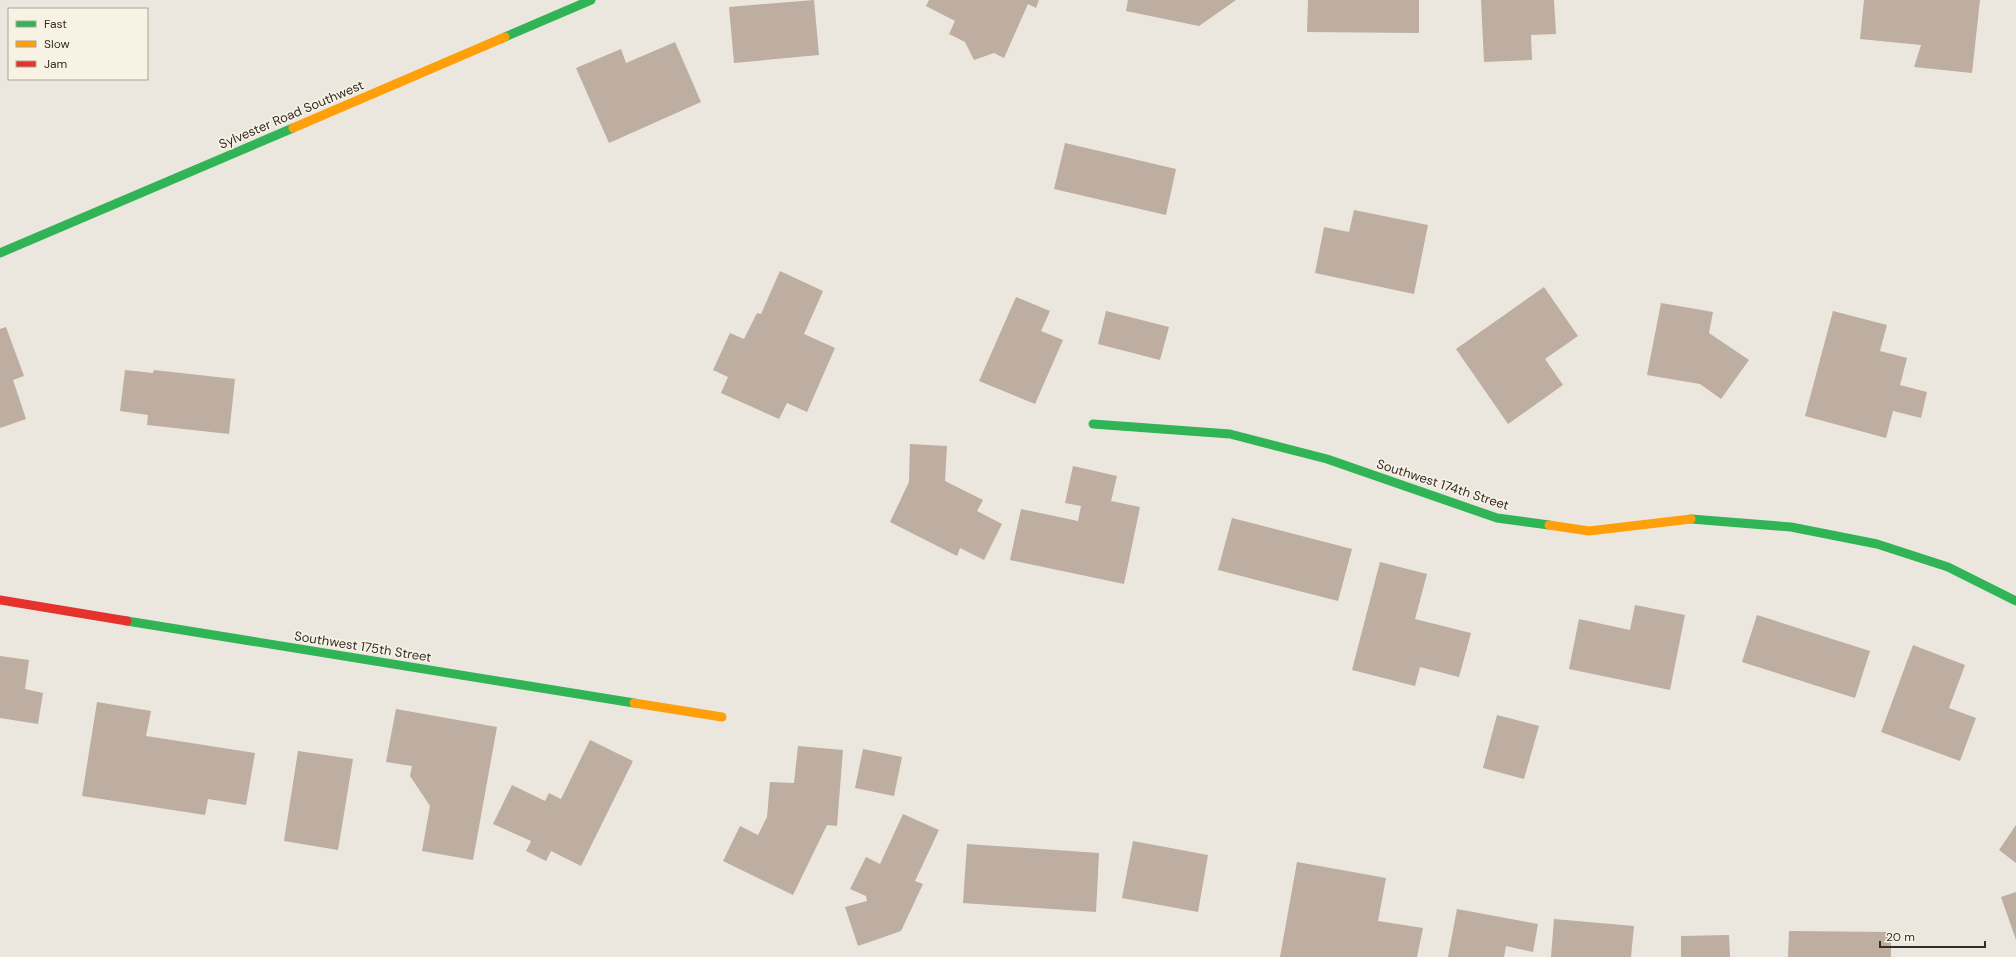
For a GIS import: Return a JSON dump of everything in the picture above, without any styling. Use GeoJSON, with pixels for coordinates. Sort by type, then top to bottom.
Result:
{"type":"FeatureCollection","features":[{"type":"Feature","properties":{"kind":"street","name":"Sylvester Road Southwest"},"geometry":{"type":"LineString","coordinates":[[0,252],[591,0]]}},
{"type":"Feature","properties":{"kind":"street","name":"Southwest 174th Street"},"geometry":{"type":"LineString","coordinates":[[1093,424],[1230,434],[1328,459],[1505,519],[1589,531],[1689,519],[1791,527],[1877,544],[1948,567],[2016,601]]}},
{"type":"Feature","properties":{"kind":"street","name":"Southwest 175th Street"},"geometry":{"type":"LineString","coordinates":[[0,600],[722,717]]}},
{"type":"Feature","properties":{"kind":"building"},"geometry":{"type":"Polygon","coordinates":[[[814,0],[819,55],[734,63],[729,7],[814,0]]]}},
{"type":"Feature","properties":{"kind":"building"},"geometry":{"type":"Polygon","coordinates":[[[929,0],[1039,0],[1036,8],[1028,4],[1004,58],[994,53],[974,60],[965,42],[949,34],[955,21],[926,6],[929,0]]]}},
{"type":"Feature","properties":{"kind":"building"},"geometry":{"type":"Polygon","coordinates":[[[1128,0],[1236,0],[1199,26],[1126,11],[1128,0]]]}},
{"type":"Feature","properties":{"kind":"building"},"geometry":{"type":"Polygon","coordinates":[[[1308,0],[1419,0],[1419,33],[1307,32],[1308,0]]]}},
{"type":"Feature","properties":{"kind":"building"},"geometry":{"type":"Polygon","coordinates":[[[1481,0],[1554,0],[1556,34],[1531,35],[1532,60],[1484,62],[1481,0]]]}},
{"type":"Feature","properties":{"kind":"building"},"geometry":{"type":"Polygon","coordinates":[[[1864,0],[1980,0],[1972,73],[1914,67],[1921,45],[1860,39],[1864,0]]]}},
{"type":"Feature","properties":{"kind":"building"},"geometry":{"type":"Polygon","coordinates":[[[675,42],[701,102],[609,143],[576,68],[621,49],[626,63],[675,42]]]}},
{"type":"Feature","properties":{"kind":"building"},"geometry":{"type":"Polygon","coordinates":[[[1065,143],[1176,169],[1166,215],[1054,189],[1065,143]]]}},
{"type":"Feature","properties":{"kind":"building"},"geometry":{"type":"Polygon","coordinates":[[[1354,210],[1428,225],[1414,294],[1315,273],[1324,227],[1349,232],[1354,210]]]}},
{"type":"Feature","properties":{"kind":"building"},"geometry":{"type":"Polygon","coordinates":[[[780,271],[823,291],[804,334],[835,348],[807,412],[787,403],[779,419],[721,393],[728,377],[713,370],[730,333],[744,339],[757,313],[761,314],[780,271]]]}},
{"type":"Feature","properties":{"kind":"building"},"geometry":{"type":"Polygon","coordinates":[[[1544,287],[1578,336],[1545,359],[1563,385],[1508,424],[1456,349],[1544,287]]]}},
{"type":"Feature","properties":{"kind":"building"},"geometry":{"type":"Polygon","coordinates":[[[1016,297],[1050,311],[1041,331],[1063,340],[1035,404],[979,381],[1016,297]]]}},
{"type":"Feature","properties":{"kind":"building"},"geometry":{"type":"Polygon","coordinates":[[[1661,303],[1713,312],[1709,333],[1749,360],[1721,399],[1700,384],[1647,375],[1661,303]]]}},
{"type":"Feature","properties":{"kind":"building"},"geometry":{"type":"Polygon","coordinates":[[[1106,311],[1169,327],[1160,360],[1098,344],[1106,311]]]}},
{"type":"Feature","properties":{"kind":"building"},"geometry":{"type":"Polygon","coordinates":[[[1833,311],[1887,325],[1880,351],[1907,358],[1900,385],[1927,392],[1921,418],[1893,411],[1886,438],[1805,416],[1833,311]]]}},
{"type":"Feature","properties":{"kind":"building"},"geometry":{"type":"Polygon","coordinates":[[[6,327],[24,376],[13,380],[26,419],[0,428],[0,329],[6,327]]]}},
{"type":"Feature","properties":{"kind":"building"},"geometry":{"type":"Polygon","coordinates":[[[125,370],[153,373],[154,370],[235,379],[229,434],[147,425],[148,415],[120,411],[125,370]]]}},
{"type":"Feature","properties":{"kind":"building"},"geometry":{"type":"Polygon","coordinates":[[[910,444],[947,446],[945,481],[983,500],[977,511],[1002,524],[984,560],[960,548],[957,556],[890,522],[909,482],[910,444]]]}},
{"type":"Feature","properties":{"kind":"building"},"geometry":{"type":"Polygon","coordinates":[[[1073,466],[1117,476],[1111,501],[1140,507],[1124,584],[1010,560],[1021,509],[1078,521],[1081,506],[1065,503],[1073,466]]]}},
{"type":"Feature","properties":{"kind":"building"},"geometry":{"type":"Polygon","coordinates":[[[1232,518],[1352,549],[1338,601],[1218,570],[1232,518]]]}},
{"type":"Feature","properties":{"kind":"building"},"geometry":{"type":"Polygon","coordinates":[[[1380,562],[1427,574],[1415,619],[1471,633],[1459,677],[1420,667],[1415,686],[1352,670],[1380,562]]]}},
{"type":"Feature","properties":{"kind":"building"},"geometry":{"type":"Polygon","coordinates":[[[1635,605],[1685,615],[1670,690],[1569,669],[1579,619],[1630,630],[1635,605]]]}},
{"type":"Feature","properties":{"kind":"building"},"geometry":{"type":"Polygon","coordinates":[[[1757,615],[1870,651],[1855,698],[1742,662],[1757,615]]]}},
{"type":"Feature","properties":{"kind":"building"},"geometry":{"type":"Polygon","coordinates":[[[1913,645],[1965,665],[1949,708],[1976,718],[1960,761],[1881,732],[1913,645]]]}},
{"type":"Feature","properties":{"kind":"building"},"geometry":{"type":"Polygon","coordinates":[[[0,656],[29,660],[25,689],[43,693],[38,724],[0,718],[0,656]]]}},
{"type":"Feature","properties":{"kind":"building"},"geometry":{"type":"Polygon","coordinates":[[[97,702],[151,711],[146,736],[255,753],[246,805],[208,799],[205,815],[82,796],[97,702]]]}},
{"type":"Feature","properties":{"kind":"building"},"geometry":{"type":"Polygon","coordinates":[[[396,709],[497,727],[473,860],[422,851],[430,806],[410,776],[412,766],[386,762],[396,709]]]}},
{"type":"Feature","properties":{"kind":"building"},"geometry":{"type":"Polygon","coordinates":[[[1497,715],[1539,726],[1524,779],[1483,768],[1497,715]]]}},
{"type":"Feature","properties":{"kind":"building"},"geometry":{"type":"Polygon","coordinates":[[[590,740],[633,761],[581,866],[551,851],[546,861],[526,851],[531,841],[493,824],[512,785],[545,801],[549,793],[561,799],[590,740]]]}},
{"type":"Feature","properties":{"kind":"building"},"geometry":{"type":"Polygon","coordinates":[[[798,746],[843,750],[837,826],[827,825],[793,895],[723,861],[740,826],[758,835],[767,817],[770,782],[794,783],[798,746]]]}},
{"type":"Feature","properties":{"kind":"building"},"geometry":{"type":"Polygon","coordinates":[[[863,749],[902,757],[894,796],[855,788],[863,749]]]}},
{"type":"Feature","properties":{"kind":"building"},"geometry":{"type":"Polygon","coordinates":[[[298,751],[353,759],[338,850],[284,841],[298,751]]]}},
{"type":"Feature","properties":{"kind":"building"},"geometry":{"type":"Polygon","coordinates":[[[903,814],[939,830],[915,881],[923,884],[901,931],[858,946],[845,907],[867,901],[866,896],[850,889],[866,857],[880,864],[903,814]]]}},
{"type":"Feature","properties":{"kind":"building"},"geometry":{"type":"Polygon","coordinates":[[[2016,825],[2016,863],[1999,850],[2016,825]]]}},
{"type":"Feature","properties":{"kind":"building"},"geometry":{"type":"Polygon","coordinates":[[[1133,841],[1208,855],[1198,912],[1122,898],[1133,841]]]}},
{"type":"Feature","properties":{"kind":"building"},"geometry":{"type":"Polygon","coordinates":[[[967,844],[1099,853],[1096,912],[963,903],[967,844]]]}},
{"type":"Feature","properties":{"kind":"building"},"geometry":{"type":"Polygon","coordinates":[[[1297,862],[1386,878],[1378,921],[1423,928],[1417,957],[1280,957],[1297,862]]]}},
{"type":"Feature","properties":{"kind":"building"},"geometry":{"type":"Polygon","coordinates":[[[2016,892],[2016,940],[2001,897],[2016,892]]]}},
{"type":"Feature","properties":{"kind":"building"},"geometry":{"type":"Polygon","coordinates":[[[1457,909],[1538,924],[1533,952],[1506,946],[1504,957],[1448,957],[1457,909]]]}},
{"type":"Feature","properties":{"kind":"building"},"geometry":{"type":"Polygon","coordinates":[[[1554,919],[1634,926],[1631,957],[1551,957],[1554,919]]]}},
{"type":"Feature","properties":{"kind":"building"},"geometry":{"type":"Polygon","coordinates":[[[1789,931],[1891,932],[1891,957],[1788,957],[1789,931]]]}},
{"type":"Feature","properties":{"kind":"building"},"geometry":{"type":"Polygon","coordinates":[[[1729,935],[1730,957],[1681,957],[1681,936],[1729,935]]]}},
{"type":"Feature","properties":{"kind":"traffic: fast"},"geometry":{"type":"LineString","coordinates":[[505,37],[591,0]]}},
{"type":"Feature","properties":{"kind":"traffic: fast"},"geometry":{"type":"LineString","coordinates":[[0,253],[293,128]]}},
{"type":"Feature","properties":{"kind":"traffic: fast"},"geometry":{"type":"LineString","coordinates":[[1093,424],[1230,434],[1327,459],[1497,518],[1549,525]]}},
{"type":"Feature","properties":{"kind":"traffic: fast"},"geometry":{"type":"LineString","coordinates":[[1691,519],[1791,527],[1877,544],[1948,567],[2016,601]]}},
{"type":"Feature","properties":{"kind":"traffic: fast"},"geometry":{"type":"LineString","coordinates":[[127,621],[634,703]]}},
{"type":"Feature","properties":{"kind":"traffic: slow"},"geometry":{"type":"LineString","coordinates":[[293,128],[505,37]]}},
{"type":"Feature","properties":{"kind":"traffic: slow"},"geometry":{"type":"LineString","coordinates":[[1549,525],[1589,531],[1691,519]]}},
{"type":"Feature","properties":{"kind":"traffic: slow"},"geometry":{"type":"LineString","coordinates":[[634,703],[722,717]]}},
{"type":"Feature","properties":{"kind":"traffic: jam"},"geometry":{"type":"LineString","coordinates":[[0,600],[127,621]]}}]}
